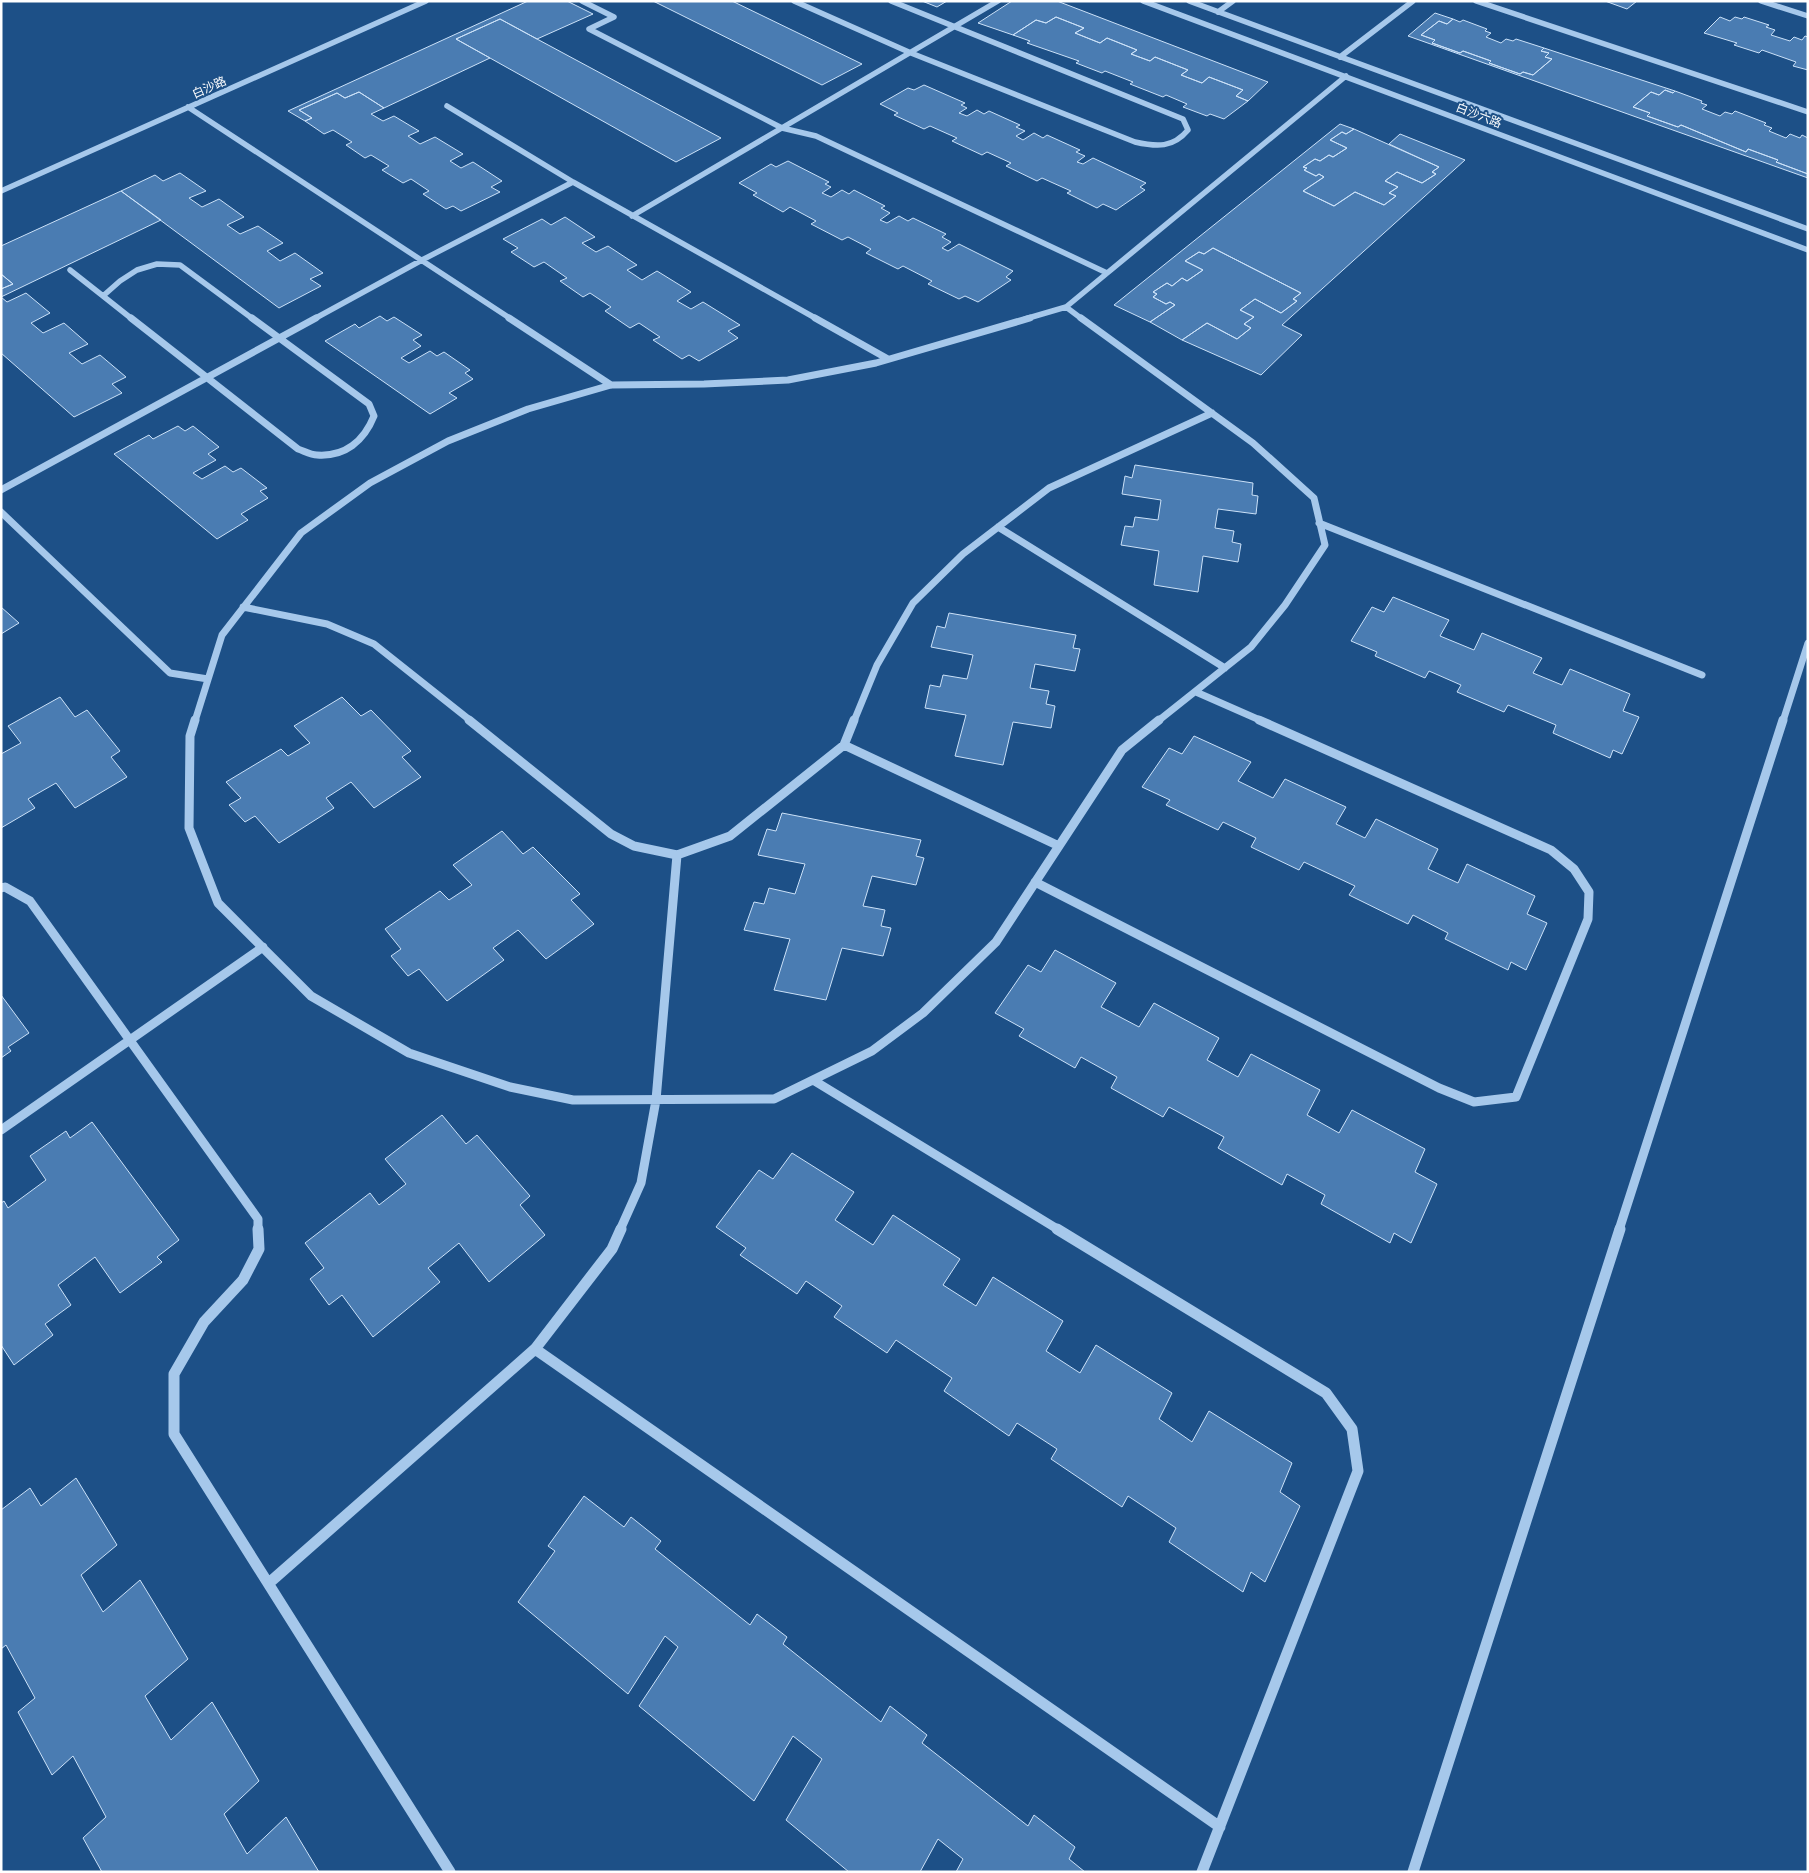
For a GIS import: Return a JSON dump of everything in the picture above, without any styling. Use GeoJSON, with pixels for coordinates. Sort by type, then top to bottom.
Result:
{"type":"FeatureCollection","features":[{"type":"Feature","properties":{"kind":"street","name":"白沙路"},"geometry":{"type":"LineString","coordinates":[[1,191],[426,1]]}},
{"type":"Feature","properties":{"kind":"street"},"geometry":{"type":"LineString","coordinates":[[582,1],[614,17],[589,29],[782,128],[816,136],[1107,273]]}},
{"type":"Feature","properties":{"kind":"street"},"geometry":{"type":"LineString","coordinates":[[794,1],[911,53],[1135,142],[1154,147],[1171,145],[1181,139],[1188,130],[1183,119],[891,1]]}},
{"type":"Feature","properties":{"kind":"street"},"geometry":{"type":"LineString","coordinates":[[632,216],[998,1]]}},
{"type":"Feature","properties":{"kind":"street","name":"白沙六路"},"geometry":{"type":"LineString","coordinates":[[1143,1],[1808,250]]}},
{"type":"Feature","properties":{"kind":"street","name":"白沙六路"},"geometry":{"type":"LineString","coordinates":[[1189,1],[1808,229]]}},
{"type":"Feature","properties":{"kind":"street"},"geometry":{"type":"LineString","coordinates":[[1218,12],[1233,1]]}},
{"type":"Feature","properties":{"kind":"street"},"geometry":{"type":"LineString","coordinates":[[1340,57],[1413,1]]}},
{"type":"Feature","properties":{"kind":"street"},"geometry":{"type":"LineString","coordinates":[[1476,1],[1808,112]]}},
{"type":"Feature","properties":{"kind":"street"},"geometry":{"type":"LineString","coordinates":[[1761,1],[1808,16]]}},
{"type":"Feature","properties":{"kind":"street"},"geometry":{"type":"LineString","coordinates":[[1066,307],[1253,443],[1314,498],[1324,545],[1285,605],[1257,640],[1196,692],[1122,750],[996,942],[923,1013],[872,1050],[774,1099],[573,1100],[510,1087],[409,1052],[311,996],[218,903],[189,828],[190,736],[222,634],[301,533],[370,483],[448,441],[528,409],[611,385],[704,384],[788,380],[888,359],[1066,307],[1346,76]]}},
{"type":"Feature","properties":{"kind":"street"},"geometry":{"type":"LineString","coordinates":[[448,106],[632,216],[888,359]]}},
{"type":"Feature","properties":{"kind":"street"},"geometry":{"type":"LineString","coordinates":[[188,107],[611,385]]}},
{"type":"Feature","properties":{"kind":"street"},"geometry":{"type":"LineString","coordinates":[[1,490],[422,260],[573,182]]}},
{"type":"Feature","properties":{"kind":"street"},"geometry":{"type":"LineString","coordinates":[[70,270],[206,378],[298,449],[316,455],[333,454],[354,446],[368,431],[374,416],[369,404],[180,265],[166,263],[138,269],[123,277],[103,296]]}},
{"type":"Feature","properties":{"kind":"street"},"geometry":{"type":"LineString","coordinates":[[243,607],[327,624],[374,644],[611,834],[634,846],[677,855],[730,836],[844,745],[877,664],[913,603],[963,554],[1049,488],[1212,413]]}},
{"type":"Feature","properties":{"kind":"street"},"geometry":{"type":"LineString","coordinates":[[1,512],[170,673],[208,679]]}},
{"type":"Feature","properties":{"kind":"street"},"geometry":{"type":"LineString","coordinates":[[1319,523],[1702,675]]}},
{"type":"Feature","properties":{"kind":"street"},"geometry":{"type":"LineString","coordinates":[[998,527],[1225,668]]}},
{"type":"Feature","properties":{"kind":"street"},"geometry":{"type":"LineString","coordinates":[[1413,1872],[1808,643]]}},
{"type":"Feature","properties":{"kind":"street"},"geometry":{"type":"LineString","coordinates":[[1035,882],[1439,1088],[1474,1102],[1516,1097],[1588,918],[1589,892],[1574,869],[1551,850],[1196,692]]}},
{"type":"Feature","properties":{"kind":"street"},"geometry":{"type":"LineString","coordinates":[[844,745],[1059,846]]}},
{"type":"Feature","properties":{"kind":"street"},"geometry":{"type":"LineString","coordinates":[[269,1583],[535,1349],[612,1250],[640,1183],[656,1100],[677,855]]}},
{"type":"Feature","properties":{"kind":"street"},"geometry":{"type":"LineString","coordinates":[[1,888],[4,887],[30,901],[258,1218],[259,1250],[243,1280],[204,1322],[174,1374],[174,1434],[450,1872]]}},
{"type":"Feature","properties":{"kind":"street"},"geometry":{"type":"LineString","coordinates":[[1,1130],[263,947]]}},
{"type":"Feature","properties":{"kind":"street"},"geometry":{"type":"LineString","coordinates":[[813,1080],[1326,1394],[1352,1429],[1358,1471],[1202,1872]]}},
{"type":"Feature","properties":{"kind":"street"},"geometry":{"type":"LineString","coordinates":[[535,1349],[1220,1827]]}},
{"type":"Feature","properties":{"kind":"building"},"geometry":{"type":"Polygon","coordinates":[[[528,1],[567,1],[593,14],[537,39],[500,19],[456,39],[490,58],[384,108],[359,92],[345,98],[337,93],[299,110],[312,118],[305,121],[288,111],[528,1]]]}},
{"type":"Feature","properties":{"kind":"building"},"geometry":{"type":"Polygon","coordinates":[[[653,1],[732,1],[862,64],[822,85],[653,1]]]}},
{"type":"Feature","properties":{"kind":"building"},"geometry":{"type":"Polygon","coordinates":[[[922,1],[947,1],[937,7],[922,1]]]}},
{"type":"Feature","properties":{"kind":"building"},"geometry":{"type":"Polygon","coordinates":[[[1012,1],[1057,1],[1268,82],[1248,101],[1236,96],[1243,90],[1209,77],[1202,83],[1181,75],[1188,70],[1155,57],[1150,61],[1131,54],[1137,50],[1107,38],[1100,43],[1075,33],[1084,28],[1056,17],[1046,23],[1036,20],[1013,35],[978,23],[1012,1]]]}},
{"type":"Feature","properties":{"kind":"building"},"geometry":{"type":"Polygon","coordinates":[[[1605,1],[1637,1],[1627,9],[1605,1]]]}},
{"type":"Feature","properties":{"kind":"building"},"geometry":{"type":"Polygon","coordinates":[[[1435,13],[1453,19],[1447,24],[1439,21],[1421,35],[1435,40],[1432,43],[1460,53],[1463,51],[1520,74],[1523,72],[1533,75],[1552,59],[1545,57],[1549,53],[1541,51],[1544,48],[1675,91],[1673,93],[1665,90],[1659,95],[1651,92],[1633,107],[1650,113],[1647,116],[1678,127],[1681,125],[1746,152],[1748,149],[1778,160],[1776,162],[1808,174],[1808,178],[1408,36],[1435,13]]]}},
{"type":"Feature","properties":{"kind":"building"},"geometry":{"type":"Polygon","coordinates":[[[1056,17],[1084,28],[1075,33],[1100,43],[1107,38],[1137,50],[1131,54],[1150,61],[1155,57],[1188,70],[1181,75],[1202,83],[1209,77],[1243,90],[1236,96],[1248,101],[1224,119],[1210,114],[1207,116],[1183,107],[1187,104],[1166,95],[1163,97],[1130,84],[1133,82],[1105,71],[1102,73],[1076,63],[1079,61],[1027,43],[1030,41],[1013,35],[1036,20],[1046,23],[1056,17]]]}},
{"type":"Feature","properties":{"kind":"building"},"geometry":{"type":"Polygon","coordinates":[[[1720,17],[1730,21],[1735,17],[1742,19],[1744,17],[1769,25],[1766,27],[1775,30],[1771,35],[1790,41],[1794,37],[1802,40],[1805,36],[1808,37],[1808,70],[1793,66],[1796,62],[1762,50],[1759,53],[1734,45],[1737,43],[1704,33],[1720,17]]]}},
{"type":"Feature","properties":{"kind":"building"},"geometry":{"type":"Polygon","coordinates":[[[500,19],[721,138],[676,162],[456,39],[500,19]]]}},
{"type":"Feature","properties":{"kind":"building"},"geometry":{"type":"Polygon","coordinates":[[[1453,19],[1460,22],[1463,20],[1487,29],[1485,31],[1491,33],[1486,37],[1501,43],[1506,39],[1513,41],[1516,39],[1544,48],[1541,51],[1549,53],[1545,57],[1552,59],[1533,75],[1523,72],[1520,74],[1463,51],[1460,53],[1432,43],[1435,40],[1421,35],[1439,21],[1447,24],[1453,19]]]}},
{"type":"Feature","properties":{"kind":"building"},"geometry":{"type":"Polygon","coordinates":[[[924,85],[965,103],[961,105],[967,108],[959,113],[967,116],[977,110],[984,114],[989,111],[1020,125],[1016,127],[1025,131],[1016,136],[1023,140],[1034,133],[1043,138],[1047,135],[1080,150],[1076,152],[1085,156],[1077,162],[1083,164],[1093,158],[1146,183],[1140,187],[1145,190],[1116,210],[1103,204],[1097,208],[1067,193],[1071,191],[1042,178],[1037,181],[1006,166],[1011,163],[987,152],[982,155],[952,141],[957,138],[930,126],[924,129],[894,115],[898,113],[880,104],[908,88],[914,90],[924,85]]]}},
{"type":"Feature","properties":{"kind":"building"},"geometry":{"type":"Polygon","coordinates":[[[1665,90],[1673,93],[1675,91],[1702,101],[1701,103],[1707,105],[1702,109],[1720,116],[1725,112],[1732,114],[1735,111],[1766,123],[1764,125],[1772,128],[1769,131],[1786,138],[1790,134],[1800,138],[1802,135],[1808,138],[1808,174],[1748,149],[1746,152],[1681,125],[1678,127],[1647,116],[1650,113],[1633,107],[1651,92],[1659,95],[1665,90]]]}},
{"type":"Feature","properties":{"kind":"building"},"geometry":{"type":"Polygon","coordinates":[[[359,92],[384,108],[371,114],[383,121],[394,116],[419,131],[408,136],[420,144],[435,137],[463,154],[450,161],[461,168],[473,162],[502,181],[491,187],[500,192],[461,211],[453,206],[446,209],[423,194],[429,191],[411,179],[403,183],[382,170],[389,166],[371,155],[365,158],[346,145],[352,142],[333,130],[324,134],[305,121],[312,118],[299,110],[337,93],[345,98],[359,92]]]}},
{"type":"Feature","properties":{"kind":"building"},"geometry":{"type":"Polygon","coordinates":[[[1340,124],[1354,129],[1346,134],[1342,132],[1330,140],[1347,148],[1333,157],[1329,155],[1320,161],[1315,159],[1303,167],[1307,168],[1304,170],[1316,176],[1319,174],[1324,177],[1303,191],[1334,206],[1355,192],[1384,205],[1396,196],[1389,193],[1398,187],[1385,181],[1397,172],[1422,183],[1436,174],[1432,172],[1439,167],[1389,144],[1400,134],[1465,160],[1282,325],[1302,335],[1261,375],[1182,340],[1207,323],[1237,339],[1251,328],[1244,324],[1254,317],[1240,310],[1255,299],[1281,313],[1297,301],[1293,299],[1301,293],[1213,248],[1204,254],[1199,252],[1185,261],[1203,270],[1187,281],[1182,278],[1172,286],[1167,283],[1153,292],[1157,294],[1153,297],[1166,304],[1170,302],[1175,305],[1150,322],[1114,305],[1340,124]]]}},
{"type":"Feature","properties":{"kind":"building"},"geometry":{"type":"Polygon","coordinates":[[[1354,129],[1439,167],[1432,172],[1436,174],[1422,183],[1397,172],[1385,181],[1398,187],[1389,193],[1396,196],[1384,205],[1355,192],[1334,206],[1303,191],[1324,177],[1319,174],[1316,176],[1304,170],[1307,168],[1303,167],[1315,159],[1320,161],[1329,155],[1333,157],[1347,148],[1330,140],[1342,132],[1346,134],[1354,129]]]}},
{"type":"Feature","properties":{"kind":"building"},"geometry":{"type":"Polygon","coordinates":[[[788,161],[829,182],[825,184],[831,187],[822,193],[831,197],[842,190],[849,194],[854,190],[885,206],[881,208],[890,213],[880,220],[887,223],[899,216],[908,221],[913,218],[946,234],[942,237],[951,242],[942,248],[948,251],[959,244],[1013,271],[1006,277],[1011,280],[978,302],[965,296],[959,299],[928,284],[932,281],[903,266],[898,269],[866,253],[871,249],[848,237],[842,240],[811,224],[816,221],[790,207],[783,212],[753,195],[757,193],[739,183],[771,164],[776,167],[788,161]]]}},
{"type":"Feature","properties":{"kind":"building"},"geometry":{"type":"Polygon","coordinates":[[[180,173],[206,191],[189,198],[202,207],[219,199],[244,217],[227,225],[240,234],[258,226],[283,243],[267,251],[280,261],[295,253],[323,273],[310,279],[321,286],[279,308],[121,191],[155,175],[163,181],[180,173]]]}},
{"type":"Feature","properties":{"kind":"building"},"geometry":{"type":"Polygon","coordinates":[[[121,191],[161,220],[1,297],[1,289],[13,284],[1,274],[1,246],[121,191]]]}},
{"type":"Feature","properties":{"kind":"building"},"geometry":{"type":"Polygon","coordinates":[[[565,217],[595,237],[582,243],[596,252],[608,246],[637,265],[627,270],[642,280],[657,271],[691,292],[677,301],[691,309],[703,302],[740,325],[728,331],[738,338],[699,361],[689,355],[682,359],[653,340],[660,337],[639,323],[630,328],[605,311],[611,307],[590,293],[583,297],[560,281],[567,278],[544,262],[534,267],[511,252],[518,248],[503,239],[542,219],[551,225],[565,217]]]}},
{"type":"Feature","properties":{"kind":"building"},"geometry":{"type":"Polygon","coordinates":[[[1213,248],[1301,293],[1293,299],[1297,301],[1281,313],[1255,299],[1240,310],[1254,317],[1244,324],[1251,328],[1237,339],[1207,323],[1182,340],[1150,322],[1175,305],[1170,302],[1166,304],[1153,297],[1157,294],[1153,292],[1167,283],[1172,286],[1182,278],[1187,281],[1203,270],[1185,261],[1199,252],[1204,254],[1213,248]]]}},
{"type":"Feature","properties":{"kind":"building"},"geometry":{"type":"Polygon","coordinates":[[[1,274],[13,284],[1,289],[1,274]]]}},
{"type":"Feature","properties":{"kind":"building"},"geometry":{"type":"Polygon","coordinates":[[[26,293],[50,313],[31,323],[43,333],[64,323],[88,344],[69,353],[82,364],[100,355],[126,377],[112,384],[122,393],[74,417],[1,353],[1,297],[7,302],[26,293]]]}},
{"type":"Feature","properties":{"kind":"building"},"geometry":{"type":"Polygon","coordinates":[[[380,316],[387,321],[394,317],[422,335],[413,340],[421,346],[401,358],[409,363],[430,351],[437,356],[444,352],[470,370],[465,373],[473,379],[449,393],[457,398],[430,414],[325,341],[355,324],[359,328],[380,316]]]}},
{"type":"Feature","properties":{"kind":"building"},"geometry":{"type":"Polygon","coordinates":[[[178,426],[185,431],[193,426],[219,447],[208,454],[216,460],[193,473],[202,479],[225,466],[233,472],[241,468],[267,488],[260,491],[268,498],[241,514],[248,520],[217,539],[114,454],[149,435],[153,439],[178,426]]]}},
{"type":"Feature","properties":{"kind":"building"},"geometry":{"type":"Polygon","coordinates":[[[1135,465],[1253,483],[1252,495],[1258,496],[1256,514],[1218,509],[1215,528],[1234,531],[1232,542],[1241,544],[1238,562],[1203,556],[1198,592],[1154,585],[1159,551],[1121,545],[1125,526],[1133,527],[1135,517],[1158,520],[1161,500],[1122,494],[1125,476],[1132,478],[1135,465]]]}},
{"type":"Feature","properties":{"kind":"building"},"geometry":{"type":"Polygon","coordinates":[[[1393,597],[1449,620],[1440,636],[1474,650],[1482,633],[1542,658],[1533,673],[1562,685],[1570,669],[1630,694],[1623,711],[1639,717],[1622,754],[1613,750],[1610,758],[1553,733],[1556,725],[1508,705],[1504,712],[1457,692],[1461,685],[1429,671],[1425,678],[1375,656],[1377,652],[1351,641],[1372,607],[1384,612],[1393,597]]]}},
{"type":"Feature","properties":{"kind":"building"},"geometry":{"type":"Polygon","coordinates":[[[1,607],[19,623],[1,634],[1,607]]]}},
{"type":"Feature","properties":{"kind":"building"},"geometry":{"type":"Polygon","coordinates":[[[949,613],[1076,635],[1073,648],[1080,649],[1075,671],[1035,664],[1030,688],[1049,691],[1046,704],[1055,706],[1051,728],[1013,722],[1003,765],[955,756],[966,715],[925,708],[930,685],[940,687],[943,675],[967,679],[973,655],[931,647],[937,626],[945,628],[949,613]]]}},
{"type":"Feature","properties":{"kind":"building"},"geometry":{"type":"Polygon","coordinates":[[[60,697],[75,717],[87,710],[120,751],[111,757],[127,777],[75,808],[56,783],[28,799],[35,808],[1,828],[1,754],[21,743],[8,726],[60,697]]]}},
{"type":"Feature","properties":{"kind":"building"},"geometry":{"type":"Polygon","coordinates":[[[342,697],[361,716],[371,710],[411,751],[402,757],[421,777],[374,808],[351,782],[326,798],[334,808],[279,843],[255,816],[245,822],[229,805],[241,798],[226,782],[281,749],[288,756],[310,743],[294,726],[342,697]]]}},
{"type":"Feature","properties":{"kind":"building"},"geometry":{"type":"Polygon","coordinates":[[[1194,736],[1251,762],[1238,781],[1273,798],[1285,779],[1346,807],[1336,824],[1365,838],[1376,819],[1438,849],[1428,869],[1458,883],[1467,864],[1535,896],[1527,914],[1547,923],[1526,970],[1511,962],[1508,970],[1445,939],[1448,933],[1413,915],[1408,924],[1349,895],[1355,886],[1304,862],[1299,870],[1251,847],[1256,838],[1223,822],[1218,830],[1166,805],[1170,800],[1142,787],[1169,748],[1182,754],[1194,736]]]}},
{"type":"Feature","properties":{"kind":"building"},"geometry":{"type":"Polygon","coordinates":[[[782,813],[921,840],[916,856],[924,858],[916,885],[872,876],[863,906],[885,910],[881,926],[891,928],[883,956],[842,948],[826,1000],[774,990],[790,939],[744,930],[754,902],[764,904],[769,888],[795,894],[805,864],[758,855],[767,829],[776,831],[782,813]]]}},
{"type":"Feature","properties":{"kind":"building"},"geometry":{"type":"Polygon","coordinates":[[[502,831],[523,854],[533,847],[580,894],[571,900],[594,924],[546,959],[518,930],[493,948],[504,960],[447,1001],[419,969],[408,976],[391,956],[401,949],[385,929],[440,891],[449,900],[472,885],[453,865],[502,831]]]}},
{"type":"Feature","properties":{"kind":"building"},"geometry":{"type":"Polygon","coordinates":[[[1055,950],[1116,983],[1101,1007],[1139,1027],[1154,1003],[1219,1038],[1207,1060],[1238,1077],[1251,1054],[1320,1090],[1307,1115],[1339,1133],[1352,1110],[1425,1149],[1415,1172],[1437,1184],[1411,1243],[1394,1233],[1390,1243],[1321,1204],[1325,1195],[1287,1174],[1282,1185],[1218,1148],[1224,1137],[1169,1107],[1163,1117],[1111,1088],[1117,1077],[1081,1057],[1075,1068],[1019,1036],[1024,1029],[995,1013],[1028,965],[1041,972],[1055,950]]]}},
{"type":"Feature","properties":{"kind":"building"},"geometry":{"type":"Polygon","coordinates":[[[1,995],[29,1033],[8,1047],[11,1051],[1,1058],[1,995]]]}},
{"type":"Feature","properties":{"kind":"building"},"geometry":{"type":"Polygon","coordinates":[[[442,1115],[466,1144],[477,1135],[530,1196],[520,1205],[545,1235],[489,1282],[459,1243],[428,1268],[440,1282],[373,1337],[342,1295],[329,1305],[310,1279],[324,1268],[305,1243],[370,1193],[379,1205],[406,1184],[385,1159],[442,1115]]]}},
{"type":"Feature","properties":{"kind":"building"},"geometry":{"type":"Polygon","coordinates":[[[92,1122],[179,1240],[157,1257],[162,1262],[120,1293],[95,1257],[58,1285],[71,1305],[45,1324],[53,1335],[14,1365],[1,1345],[1,1203],[4,1201],[8,1208],[46,1180],[30,1156],[66,1131],[70,1138],[92,1122]]]}},
{"type":"Feature","properties":{"kind":"building"},"geometry":{"type":"Polygon","coordinates":[[[792,1153],[854,1192],[835,1220],[873,1245],[893,1215],[960,1259],[943,1285],[976,1306],[993,1277],[1063,1321],[1046,1351],[1080,1373],[1096,1345],[1172,1393],[1159,1419],[1192,1442],[1209,1411],[1292,1463],[1280,1492],[1300,1506],[1265,1582],[1251,1572],[1243,1592],[1169,1542],[1176,1528],[1128,1496],[1122,1507],[1051,1459],[1057,1449],[1017,1423],[1009,1436],[944,1391],[952,1378],[896,1340],[887,1353],[834,1317],[842,1306],[806,1281],[797,1294],[740,1255],[746,1248],[716,1227],[759,1170],[773,1179],[792,1153]]]}},
{"type":"Feature","properties":{"kind":"building"},"geometry":{"type":"Polygon","coordinates":[[[76,1478],[117,1545],[81,1575],[103,1612],[140,1580],[188,1659],[145,1696],[171,1740],[212,1702],[259,1781],[224,1814],[247,1854],[286,1817],[319,1872],[102,1872],[83,1838],[106,1817],[73,1756],[52,1775],[18,1712],[35,1698],[6,1645],[1,1649],[1,1510],[30,1488],[41,1506],[76,1478]]]}},
{"type":"Feature","properties":{"kind":"building"},"geometry":{"type":"Polygon","coordinates":[[[584,1496],[624,1527],[631,1517],[661,1541],[655,1549],[750,1625],[757,1614],[787,1637],[783,1644],[881,1722],[890,1706],[927,1735],[922,1743],[1028,1826],[1034,1815],[1075,1847],[1069,1859],[1085,1872],[956,1872],[963,1859],[938,1839],[920,1872],[849,1872],[786,1820],[822,1759],[793,1736],[754,1801],[639,1706],[678,1647],[665,1636],[628,1694],[518,1602],[555,1551],[548,1546],[584,1496]]]}}]}
